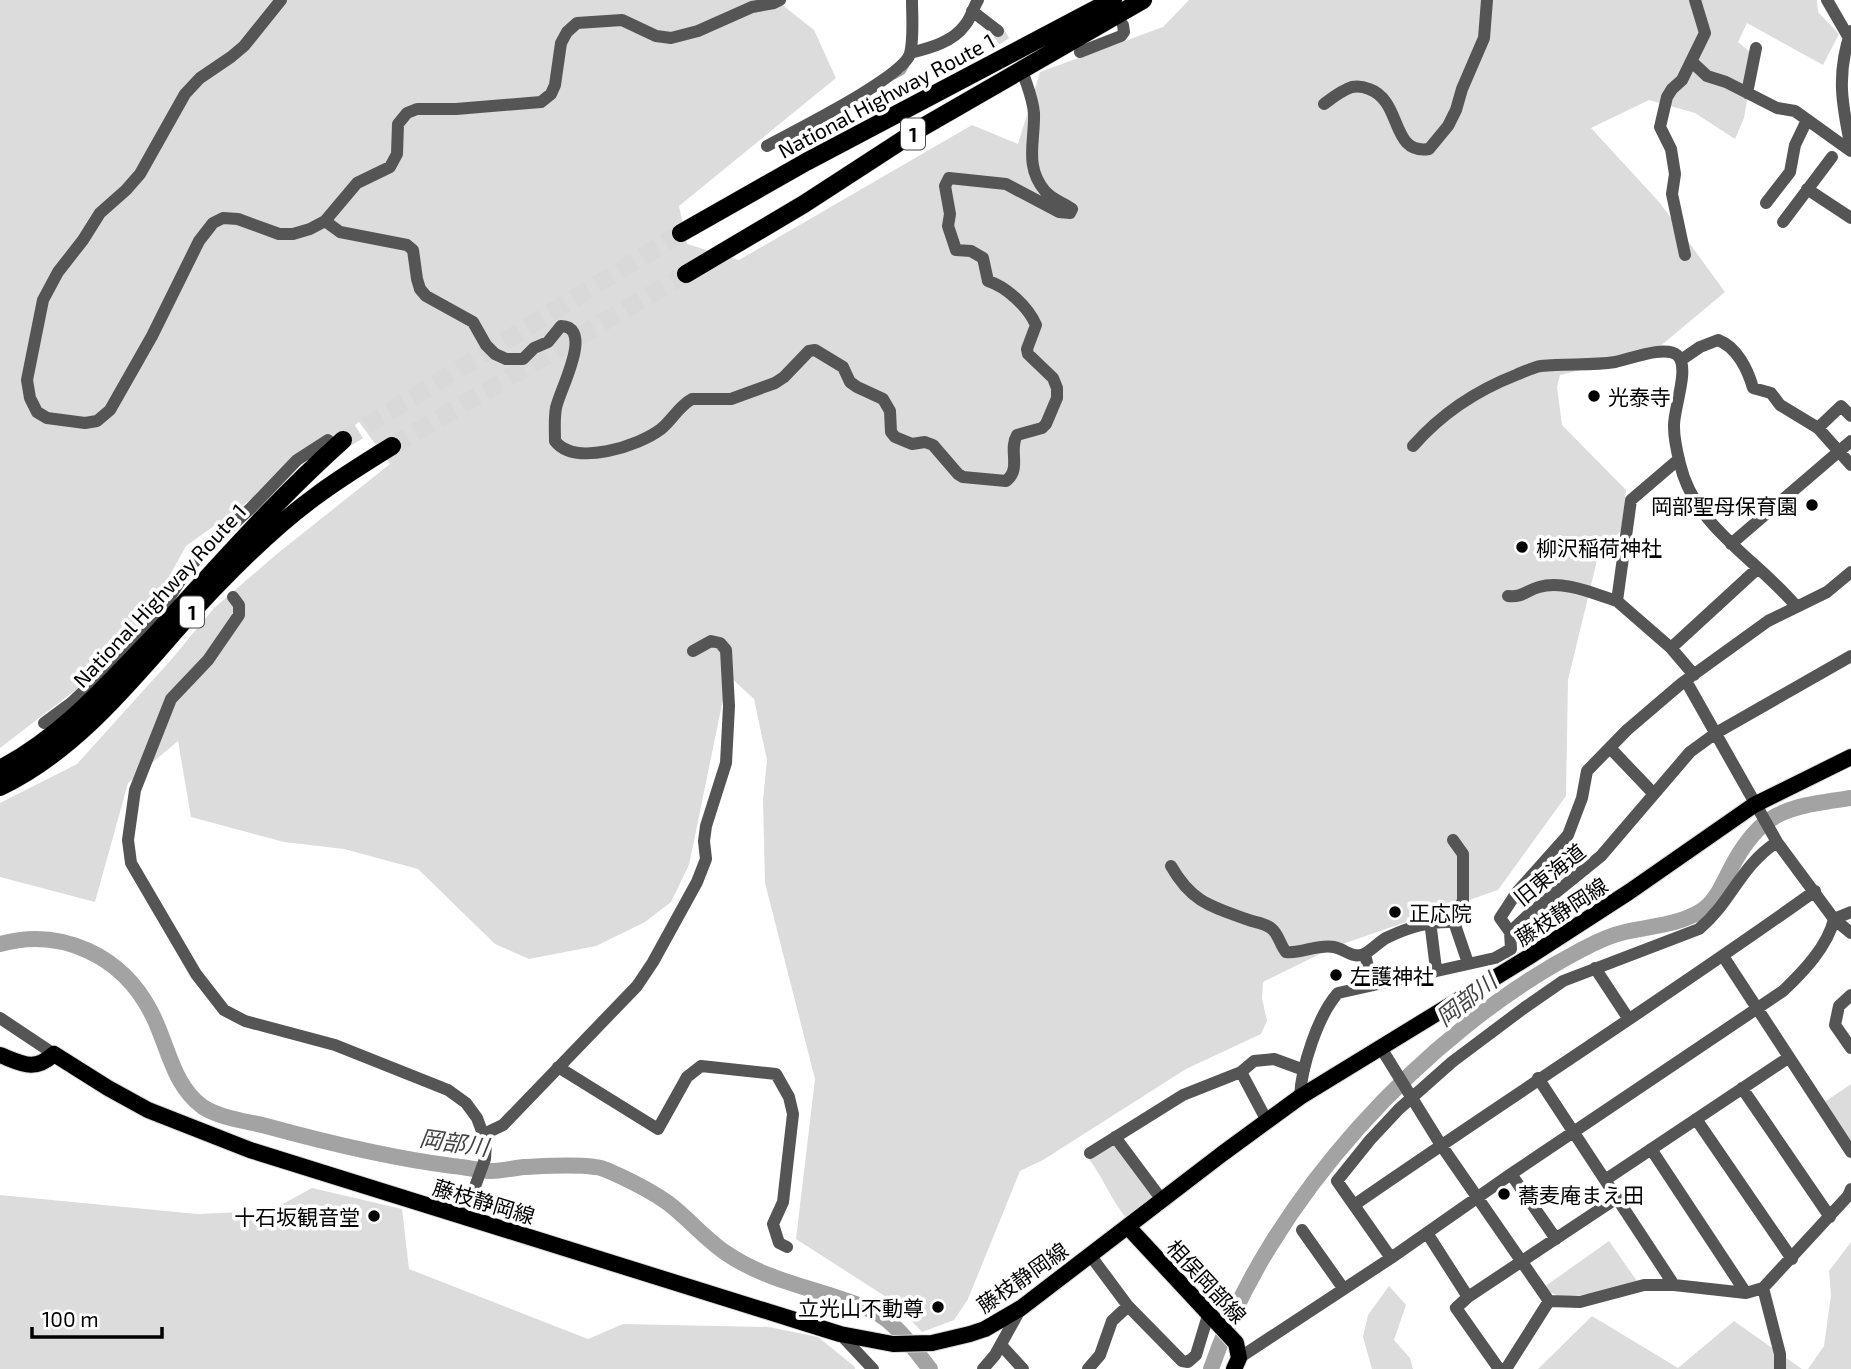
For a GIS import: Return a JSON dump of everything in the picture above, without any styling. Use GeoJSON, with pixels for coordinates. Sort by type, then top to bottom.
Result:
{"type":"FeatureCollection","features":[{"type":"Feature","properties":{"kind":"highway","name":"National Highway Route 1"},"geometry":{"type":"LineString","coordinates":[[681,233],[806,162],[1113,0]]}},
{"type":"Feature","properties":{"kind":"highway","name":"National Highway Route 1"},"geometry":{"type":"LineString","coordinates":[[686,274],[804,204],[921,128],[1143,0]]}},
{"type":"Feature","properties":{"kind":"highway","name":"National Highway Route 1"},"geometry":{"type":"LineString","coordinates":[[0,769],[40,745],[90,704],[335,440]]}},
{"type":"Feature","properties":{"kind":"highway","name":"National Highway Route 1"},"geometry":{"type":"LineString","coordinates":[[0,787],[48,759],[84,729],[216,586],[284,521],[317,495],[392,446]]}},
{"type":"Feature","properties":{"kind":"main road","name":"藤枝静岡線"},"geometry":{"type":"LineString","coordinates":[[54,1054],[148,1110],[198,1131],[290,1163],[840,1334],[893,1344],[924,1344],[970,1335],[1021,1308],[1300,1097],[1527,958],[1757,809],[1851,757]]}},
{"type":"Feature","properties":{"kind":"main road"},"geometry":{"type":"LineString","coordinates":[[0,1055],[34,1066],[42,1064],[54,1054]]}},
{"type":"Feature","properties":{"kind":"main road","name":"相俣岡部線"},"geometry":{"type":"LineString","coordinates":[[1128,1227],[1212,1316],[1236,1357]]}},
{"type":"Feature","properties":{"kind":"street"},"geometry":{"type":"LineString","coordinates":[[281,0],[244,46],[200,78],[185,94],[140,174],[100,213],[58,272],[43,300],[27,380],[30,398],[37,412],[47,418],[85,423],[97,421],[110,411],[152,336],[199,241],[213,223],[223,218],[238,219],[279,234],[293,234],[310,229],[325,220],[357,183],[390,167],[397,155],[398,124],[407,113],[416,109],[541,102],[551,94],[555,85],[561,43],[567,32],[577,23],[622,20],[656,36],[671,38],[698,31],[752,7],[774,4],[780,0]]}},
{"type":"Feature","properties":{"kind":"street"},"geometry":{"type":"LineString","coordinates":[[767,146],[879,83],[905,64],[910,53],[912,0]]}},
{"type":"Feature","properties":{"kind":"street"},"geometry":{"type":"LineString","coordinates":[[1324,104],[1352,87],[1376,91],[1394,114],[1403,140],[1411,148],[1420,151],[1429,149],[1457,110],[1462,89],[1484,38],[1488,20],[1487,0]]}},
{"type":"Feature","properties":{"kind":"street"},"geometry":{"type":"LineString","coordinates":[[1685,255],[1672,194],[1675,174],[1671,149],[1660,127],[1667,97],[1682,80],[1705,33],[1695,0]]}},
{"type":"Feature","properties":{"kind":"street"},"geometry":{"type":"LineString","coordinates":[[1827,0],[1850,34],[1843,59],[1840,89],[1851,150]]}},
{"type":"Feature","properties":{"kind":"street"},"geometry":{"type":"LineString","coordinates":[[910,53],[932,47],[960,31],[968,23],[975,6],[998,32]]}},
{"type":"Feature","properties":{"kind":"street"},"geometry":{"type":"LineString","coordinates":[[1080,52],[1121,36],[1124,32],[1123,25]]}},
{"type":"Feature","properties":{"kind":"street"},"geometry":{"type":"LineString","coordinates":[[1747,93],[1756,48]]}},
{"type":"Feature","properties":{"kind":"street"},"geometry":{"type":"LineString","coordinates":[[1691,61],[1707,76],[1726,82],[1777,108],[1795,111],[1851,150]]}},
{"type":"Feature","properties":{"kind":"street"},"geometry":{"type":"LineString","coordinates":[[325,220],[340,232],[407,245],[413,250],[420,289],[426,296],[473,322],[486,345],[495,354],[506,359],[523,359],[534,348],[548,342],[561,326],[572,329],[576,344],[556,407],[555,442],[567,451],[600,454],[650,435],[692,399],[731,399],[775,383],[809,351],[815,350],[842,368],[850,382],[883,399],[890,411],[891,432],[895,437],[912,444],[925,442],[933,445],[963,477],[1006,481],[1014,471],[1014,441],[1017,436],[1042,428],[1046,424],[1057,398],[1057,388],[1047,371],[1028,354],[1027,349],[1036,325],[1032,316],[1001,285],[988,281],[983,258],[971,251],[956,250],[948,226],[950,214],[946,186],[949,178],[1006,184],[1059,212],[1070,213],[1072,209],[1051,198],[1043,190],[1032,166],[1030,157],[1034,110],[1024,76]]}},
{"type":"Feature","properties":{"kind":"street"},"geometry":{"type":"LineString","coordinates":[[1766,203],[1790,172],[1795,145],[1807,120]]}},
{"type":"Feature","properties":{"kind":"street"},"geometry":{"type":"LineString","coordinates":[[1783,222],[1832,157]]}},
{"type":"Feature","properties":{"kind":"street"},"geometry":{"type":"LineString","coordinates":[[1807,188],[1851,218]]}},
{"type":"Feature","properties":{"kind":"street"},"geometry":{"type":"LineString","coordinates":[[1681,360],[1700,347],[1718,340],[1724,342],[1747,367],[1753,388],[1771,393],[1780,405],[1818,428],[1851,464]]}},
{"type":"Feature","properties":{"kind":"street"},"geometry":{"type":"LineString","coordinates":[[1413,446],[1433,424],[1485,387],[1538,366],[1597,364],[1672,352],[1684,367],[1674,428],[1679,459],[1693,494],[1704,514],[1731,544],[1796,606]]}},
{"type":"Feature","properties":{"kind":"street"},"geometry":{"type":"LineString","coordinates":[[1818,428],[1841,406],[1851,416]]}},
{"type":"Feature","properties":{"kind":"street"},"geometry":{"type":"LineString","coordinates":[[44,723],[72,704],[140,638],[198,565],[297,460],[335,440]]}},
{"type":"Feature","properties":{"kind":"street"},"geometry":{"type":"LineString","coordinates":[[1731,544],[1851,441]]}},
{"type":"Feature","properties":{"kind":"street"},"geometry":{"type":"LineString","coordinates":[[1617,601],[1631,500],[1679,459]]}},
{"type":"Feature","properties":{"kind":"street"},"geometry":{"type":"LineString","coordinates":[[1671,648],[1757,569]]}},
{"type":"Feature","properties":{"kind":"street"},"geometry":{"type":"LineString","coordinates":[[1510,932],[1500,918],[1517,892],[1568,835],[1582,798],[1587,771],[1627,730],[1690,678],[1768,621],[1827,592],[1851,572]]}},
{"type":"Feature","properties":{"kind":"street"},"geometry":{"type":"LineString","coordinates":[[1508,596],[1518,597],[1539,587],[1555,586],[1578,589],[1617,601],[1671,648],[1690,678],[1716,733],[1777,842],[1834,919],[1851,933]]}},
{"type":"Feature","properties":{"kind":"street"},"geometry":{"type":"LineString","coordinates":[[233,597],[239,605],[239,615],[208,660],[171,699],[135,790],[128,841],[131,863],[196,974],[216,1003],[233,1016],[335,1045],[448,1090],[466,1103],[484,1134],[485,1159],[464,1217]]}},
{"type":"Feature","properties":{"kind":"street"},"geometry":{"type":"LineString","coordinates":[[484,1134],[503,1125],[637,986],[697,882],[706,859],[706,825],[726,762],[729,706],[726,650],[720,643],[711,641],[693,651]]}},
{"type":"Feature","properties":{"kind":"street","name":"旧東海道"},"geometry":{"type":"LineString","coordinates":[[1511,949],[1510,932],[1601,856],[1690,752],[1716,733],[1851,656]]}},
{"type":"Feature","properties":{"kind":"street"},"geometry":{"type":"LineString","coordinates":[[1611,749],[1654,794]]}},
{"type":"Feature","properties":{"kind":"street"},"geometry":{"type":"LineString","coordinates":[[1453,840],[1463,854],[1463,900],[1454,922],[1468,963]]}},
{"type":"Feature","properties":{"kind":"street"},"geometry":{"type":"LineString","coordinates":[[1391,1258],[1337,1181],[1370,1140],[1399,1109],[1452,1062],[1563,981],[1699,929],[1714,917],[1742,874],[1757,857],[1777,842]]}},
{"type":"Feature","properties":{"kind":"street"},"geometry":{"type":"LineString","coordinates":[[1171,866],[1181,884],[1196,899],[1264,924],[1277,934],[1286,952],[1290,953],[1310,947],[1334,947],[1354,956],[1365,954],[1387,938],[1430,921],[1454,922]]}},
{"type":"Feature","properties":{"kind":"street"},"geometry":{"type":"LineString","coordinates":[[1354,1205],[1538,1078],[1723,957],[1815,891]]}},
{"type":"Feature","properties":{"kind":"street"},"geometry":{"type":"LineString","coordinates":[[1834,919],[1851,912]]}},
{"type":"Feature","properties":{"kind":"street"},"geometry":{"type":"LineString","coordinates":[[1236,1357],[1391,1258],[1783,991],[1795,980],[1832,929],[1834,919]]}},
{"type":"Feature","properties":{"kind":"street"},"geometry":{"type":"LineString","coordinates":[[1430,921],[1436,969]]}},
{"type":"Feature","properties":{"kind":"street"},"geometry":{"type":"LineString","coordinates":[[1300,1097],[1304,1070],[1329,1002],[1338,993],[1436,969],[1495,958],[1511,949],[1527,958]]}},
{"type":"Feature","properties":{"kind":"street"},"geometry":{"type":"LineString","coordinates":[[1365,954],[1372,984]]}},
{"type":"Feature","properties":{"kind":"street"},"geometry":{"type":"LineString","coordinates":[[1723,957],[1851,1152]]}},
{"type":"Feature","properties":{"kind":"street"},"geometry":{"type":"LineString","coordinates":[[1595,968],[1628,1018]]}},
{"type":"Feature","properties":{"kind":"street"},"geometry":{"type":"LineString","coordinates":[[1851,995],[1839,1006],[1835,1025],[1851,1048]]}},
{"type":"Feature","properties":{"kind":"street"},"geometry":{"type":"LineString","coordinates":[[0,1018],[54,1054]]}},
{"type":"Feature","properties":{"kind":"street"},"geometry":{"type":"LineString","coordinates":[[1381,1048],[1441,1145],[1549,1301]]}},
{"type":"Feature","properties":{"kind":"street"},"geometry":{"type":"LineString","coordinates":[[1090,1153],[1183,1095],[1241,1072],[1254,1061],[1267,1058],[1304,1070]]}},
{"type":"Feature","properties":{"kind":"street"},"geometry":{"type":"LineString","coordinates":[[1605,1180],[1788,1058]]}},
{"type":"Feature","properties":{"kind":"street"},"geometry":{"type":"LineString","coordinates":[[558,1067],[658,1129],[687,1077],[701,1066],[776,1074],[789,1097],[793,1114],[783,1202],[773,1224],[779,1243],[787,1247]]}},
{"type":"Feature","properties":{"kind":"street"},"geometry":{"type":"LineString","coordinates":[[1241,1072],[1267,1121]]}},
{"type":"Feature","properties":{"kind":"street"},"geometry":{"type":"LineString","coordinates":[[1538,1078],[1674,1285]]}},
{"type":"Feature","properties":{"kind":"street"},"geometry":{"type":"LineString","coordinates":[[1742,1088],[1830,1217]]}},
{"type":"Feature","properties":{"kind":"street"},"geometry":{"type":"LineString","coordinates":[[1696,1119],[1791,1259]]}},
{"type":"Feature","properties":{"kind":"street"},"geometry":{"type":"LineString","coordinates":[[1115,1137],[1161,1200]]}},
{"type":"Feature","properties":{"kind":"street"},"geometry":{"type":"LineString","coordinates":[[1651,1149],[1746,1293]]}},
{"type":"Feature","properties":{"kind":"street"},"geometry":{"type":"LineString","coordinates":[[1511,1174],[1556,1239]]}},
{"type":"Feature","properties":{"kind":"street"},"geometry":{"type":"LineString","coordinates":[[1549,1301],[1580,1302],[1644,1285],[1674,1285],[1746,1293],[1763,1288],[1830,1217],[1851,1189]]}},
{"type":"Feature","properties":{"kind":"street"},"geometry":{"type":"LineString","coordinates":[[1499,1369],[1456,1308],[1468,1297],[1617,1198]]}},
{"type":"Feature","properties":{"kind":"street"},"geometry":{"type":"LineString","coordinates":[[1302,1230],[1343,1288]]}},
{"type":"Feature","properties":{"kind":"street"},"geometry":{"type":"LineString","coordinates":[[1427,1233],[1468,1297]]}},
{"type":"Feature","properties":{"kind":"street"},"geometry":{"type":"LineString","coordinates":[[1090,1255],[1128,1306],[1178,1365],[1188,1362],[1196,1355],[1212,1316]]}},
{"type":"Feature","properties":{"kind":"street"},"geometry":{"type":"LineString","coordinates":[[1763,1288],[1780,1354],[1780,1369]]}},
{"type":"Feature","properties":{"kind":"street"},"geometry":{"type":"LineString","coordinates":[[1506,1369],[1549,1301]]}},
{"type":"Feature","properties":{"kind":"street"},"geometry":{"type":"LineString","coordinates":[[1088,1369],[1100,1355],[1112,1321],[1128,1306]]}},
{"type":"Feature","properties":{"kind":"street"},"geometry":{"type":"LineString","coordinates":[[983,1369],[1001,1345],[1021,1308]]}},
{"type":"Feature","properties":{"kind":"street"},"geometry":{"type":"LineString","coordinates":[[840,1334],[873,1369]]}},
{"type":"Feature","properties":{"kind":"street"},"geometry":{"type":"LineString","coordinates":[[1001,1345],[1023,1369]]}},
{"type":"Feature","properties":{"kind":"shaded area"},"geometry":{"type":"Polygon","coordinates":[[[0,0],[776,0],[814,30],[836,78],[679,206],[687,244],[739,260],[972,125],[1018,144],[1040,72],[1163,27],[1189,0],[1817,0],[1818,12],[1839,34],[1823,65],[1747,23],[1738,42],[1755,56],[1744,118],[1735,139],[1695,113],[1649,100],[1591,128],[1660,203],[1725,292],[1652,353],[1560,375],[1557,387],[1562,425],[1626,490],[1621,531],[1600,548],[1568,680],[1566,796],[1498,890],[1334,947],[1263,982],[1262,998],[1267,1021],[1261,1034],[1186,1069],[1043,1160],[1020,1171],[968,1299],[954,1320],[922,1332],[894,1302],[796,1239],[815,1079],[765,883],[763,800],[767,760],[754,699],[728,675],[689,865],[671,902],[645,922],[596,946],[529,959],[495,944],[418,869],[344,849],[284,842],[191,817],[178,741],[128,783],[95,902],[0,877],[0,803],[77,764],[214,608],[390,464],[359,422],[186,546],[129,649],[0,748],[0,0]]]}},
{"type":"Feature","properties":{"kind":"shaded area"},"geometry":{"type":"Polygon","coordinates":[[[1851,1084],[1851,1145],[1823,1103],[1851,1084]]]}},
{"type":"Feature","properties":{"kind":"shaded area"},"geometry":{"type":"Polygon","coordinates":[[[1112,1141],[1153,1197],[1126,1218],[1089,1159],[1112,1141]]]}},
{"type":"Feature","properties":{"kind":"shaded area"},"geometry":{"type":"Polygon","coordinates":[[[312,1188],[402,1209],[409,1269],[588,1339],[623,1324],[769,1327],[818,1337],[855,1369],[0,1369],[0,1195],[197,1214],[270,1211],[312,1188]]]}},
{"type":"Feature","properties":{"kind":"shaded area"},"geometry":{"type":"Polygon","coordinates":[[[1609,1241],[1637,1281],[1574,1296],[1551,1293],[1544,1287],[1609,1241]]]}},
{"type":"Feature","properties":{"kind":"shaded area"},"geometry":{"type":"Polygon","coordinates":[[[1851,1242],[1851,1369],[1808,1369],[1824,1346],[1831,1295],[1829,1271],[1851,1242]]]}},
{"type":"Feature","properties":{"kind":"shaded area"},"geometry":{"type":"Polygon","coordinates":[[[1389,1286],[1406,1305],[1394,1340],[1410,1358],[1413,1369],[1372,1369],[1363,1337],[1368,1315],[1389,1286]]]}},
{"type":"Feature","properties":{"kind":"shaded area"},"geometry":{"type":"Polygon","coordinates":[[[1592,1316],[1678,1368],[1734,1321],[1802,1369],[1538,1369],[1592,1316]]]}},
{"type":"Feature","properties":{"kind":"waterway"},"geometry":{"type":"LineString","coordinates":[[895,78],[904,73],[908,66]]}},
{"type":"Feature","properties":{"kind":"waterway","name":"岡部川"},"geometry":{"type":"LineString","coordinates":[[1211,1369],[1237,1306],[1271,1244],[1312,1184],[1359,1127],[1410,1074],[1465,1026],[1523,984],[1581,950],[1614,935],[1674,922],[1701,911],[1715,897],[1743,848],[1766,822],[1779,814],[1810,804],[1851,798]]}},
{"type":"Feature","properties":{"kind":"waterway","name":"岡部川"},"geometry":{"type":"LineString","coordinates":[[0,944],[23,940],[67,943],[107,961],[139,992],[157,1024],[177,1076],[193,1098],[210,1111],[336,1144],[429,1163],[491,1171],[559,1166],[604,1169],[662,1199],[718,1247],[743,1263],[779,1279],[873,1311],[904,1337],[930,1369]]}},
{"type":"Feature","properties":{"kind":"tunnel"},"geometry":{"type":"LineString","coordinates":[[998,31],[1015,60]]}},
{"type":"Feature","properties":{"kind":"tunnel"},"geometry":{"type":"LineString","coordinates":[[343,440],[681,233]]}},
{"type":"Feature","properties":{"kind":"tunnel"},"geometry":{"type":"LineString","coordinates":[[392,446],[686,274]]}},
{"type":"Feature","properties":{"kind":"place","name":"光泰寺"},"geometry":{"type":"Point","coordinates":[1594,396]}},
{"type":"Feature","properties":{"kind":"place","name":"岡部聖母保育園"},"geometry":{"type":"Point","coordinates":[1812,505]}},
{"type":"Feature","properties":{"kind":"place","name":"柳沢稲荷神社"},"geometry":{"type":"Point","coordinates":[1522,547]}},
{"type":"Feature","properties":{"kind":"place","name":"正応院"},"geometry":{"type":"Point","coordinates":[1395,912]}},
{"type":"Feature","properties":{"kind":"place","name":"左護神社"},"geometry":{"type":"Point","coordinates":[1336,975]}},
{"type":"Feature","properties":{"kind":"place","name":"蕎麦庵まえ田"},"geometry":{"type":"Point","coordinates":[1504,1194]}},
{"type":"Feature","properties":{"kind":"place","name":"十石坂観音堂"},"geometry":{"type":"Point","coordinates":[374,1216]}},
{"type":"Feature","properties":{"kind":"place","name":"立光山不動尊"},"geometry":{"type":"Point","coordinates":[938,1307]}}]}
